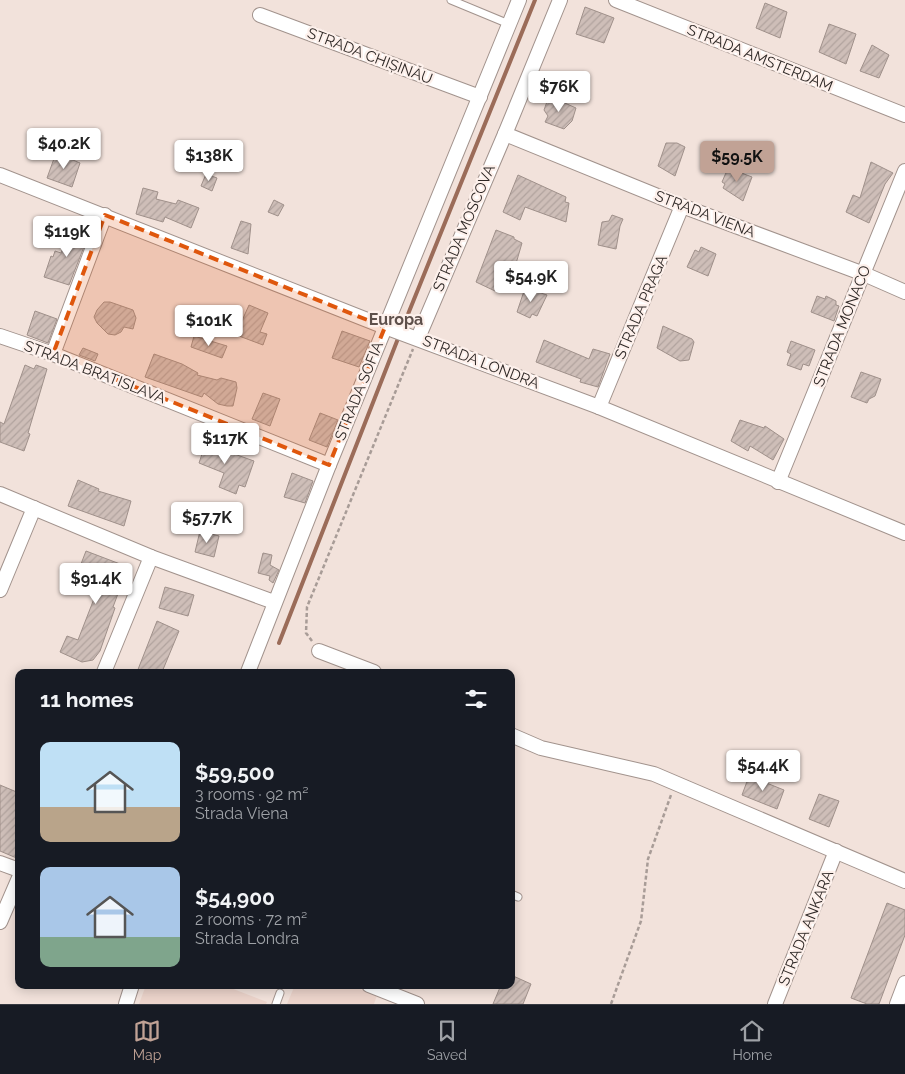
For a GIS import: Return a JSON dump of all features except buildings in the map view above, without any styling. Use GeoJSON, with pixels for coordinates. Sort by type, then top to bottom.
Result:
{"type":"FeatureCollection","features":[{"type":"Feature","properties":{"kind":"street","name":"STRADA SOFIA"},"geometry":{"type":"LineString","coordinates":[[249,669],[329,465],[389,328],[520,0]]}},
{"type":"Feature","properties":{"kind":"street","name":"STRADA MOSCOVA"},"geometry":{"type":"LineString","coordinates":[[413,336],[505,134],[560,0]]}},
{"type":"Feature","properties":{"kind":"street","name":"STRADA AMSTERDAM"},"geometry":{"type":"LineString","coordinates":[[616,0],[905,115]]}},
{"type":"Feature","properties":{"kind":"street","name":"STRADA CHIȘINĂU"},"geometry":{"type":"LineString","coordinates":[[260,15],[480,97]]}},
{"type":"Feature","properties":{"kind":"street","name":"STRADA VIENA"},"geometry":{"type":"LineString","coordinates":[[505,134],[682,206],[864,274],[905,292]]}},
{"type":"Feature","properties":{"kind":"street","name":"STRADA MONACO"},"geometry":{"type":"LineString","coordinates":[[778,482],[905,171]]}},
{"type":"Feature","properties":{"kind":"street","name":"STRADA LONDRA"},"geometry":{"type":"LineString","coordinates":[[0,175],[389,328],[599,407],[905,533]]}},
{"type":"Feature","properties":{"kind":"street","name":"STRADA PRAGA"},"geometry":{"type":"LineString","coordinates":[[599,407],[682,206]]}},
{"type":"Feature","properties":{"kind":"street"},"geometry":{"type":"LineString","coordinates":[[53,354],[105,215]]}},
{"type":"Feature","properties":{"kind":"street","name":"STRADA BRATISLAVA"},"geometry":{"type":"LineString","coordinates":[[1,340],[53,354],[329,465]]}},
{"type":"Feature","properties":{"kind":"street"},"geometry":{"type":"LineString","coordinates":[[0,494],[151,557],[274,602]]}},
{"type":"Feature","properties":{"kind":"street"},"geometry":{"type":"LineString","coordinates":[[0,590],[34,508]]}},
{"type":"Feature","properties":{"kind":"street"},"geometry":{"type":"LineString","coordinates":[[105,669],[151,557]]}},
{"type":"Feature","properties":{"kind":"street"},"geometry":{"type":"LineString","coordinates":[[319,650],[366,669]]}},
{"type":"Feature","properties":{"kind":"street"},"geometry":{"type":"LineString","coordinates":[[515,737],[541,748],[654,774],[905,881]]}},
{"type":"Feature","properties":{"kind":"street","name":"STRADA ANKARA"},"geometry":{"type":"LineString","coordinates":[[775,1004],[836,851]]}},
{"type":"Feature","properties":{"kind":"street"},"geometry":{"type":"LineString","coordinates":[[0,863],[15,869]]}},
{"type":"Feature","properties":{"kind":"street"},"geometry":{"type":"LineString","coordinates":[[0,922],[15,887]]}},
{"type":"Feature","properties":{"kind":"street"},"geometry":{"type":"LineString","coordinates":[[897,1004],[905,983]]}},
{"type":"Feature","properties":{"kind":"street"},"geometry":{"type":"LineString","coordinates":[[126,1004],[131,989]]}},
{"type":"Feature","properties":{"kind":"street"},"geometry":{"type":"LineString","coordinates":[[380,989],[417,1004]]}},
{"type":"Feature","properties":{"kind":"lane"},"geometry":{"type":"LineString","coordinates":[[451,0],[509,24]]}},
{"type":"Feature","properties":{"kind":"lane"},"geometry":{"type":"LineString","coordinates":[[276,1004],[280,993]]}},
{"type":"Feature","properties":{"kind":"path"},"geometry":{"type":"LineString","coordinates":[[319,650],[306,633],[307,607],[413,336]]}},
{"type":"Feature","properties":{"kind":"path"},"geometry":{"type":"LineString","coordinates":[[611,1004],[641,921],[648,859],[675,783]]}},
{"type":"Feature","properties":{"kind":"highlighted area"},"geometry":{"type":"Polygon","coordinates":[[[105,215],[385,327],[329,465],[53,354],[105,215]]]}},
{"type":"Feature","properties":{"kind":"shaded area"},"geometry":{"type":"Polygon","coordinates":[[[145,989],[233,989],[267,1002],[266,1004],[139,1004],[145,989]]]}},
{"type":"Feature","properties":{"kind":"shaded area"},"geometry":{"type":"Polygon","coordinates":[[[293,989],[360,989],[377,995],[374,1004],[287,1004],[293,989]]]}},
{"type":"Feature","properties":{"kind":"waterway"},"geometry":{"type":"LineString","coordinates":[[402,329],[535,0]]}},
{"type":"Feature","properties":{"kind":"waterway"},"geometry":{"type":"LineString","coordinates":[[279,643],[399,336]]}},
{"type":"Feature","properties":{"kind":"district","name":"Europa"},"geometry":{"type":"Point","coordinates":[396,319]}}]}
